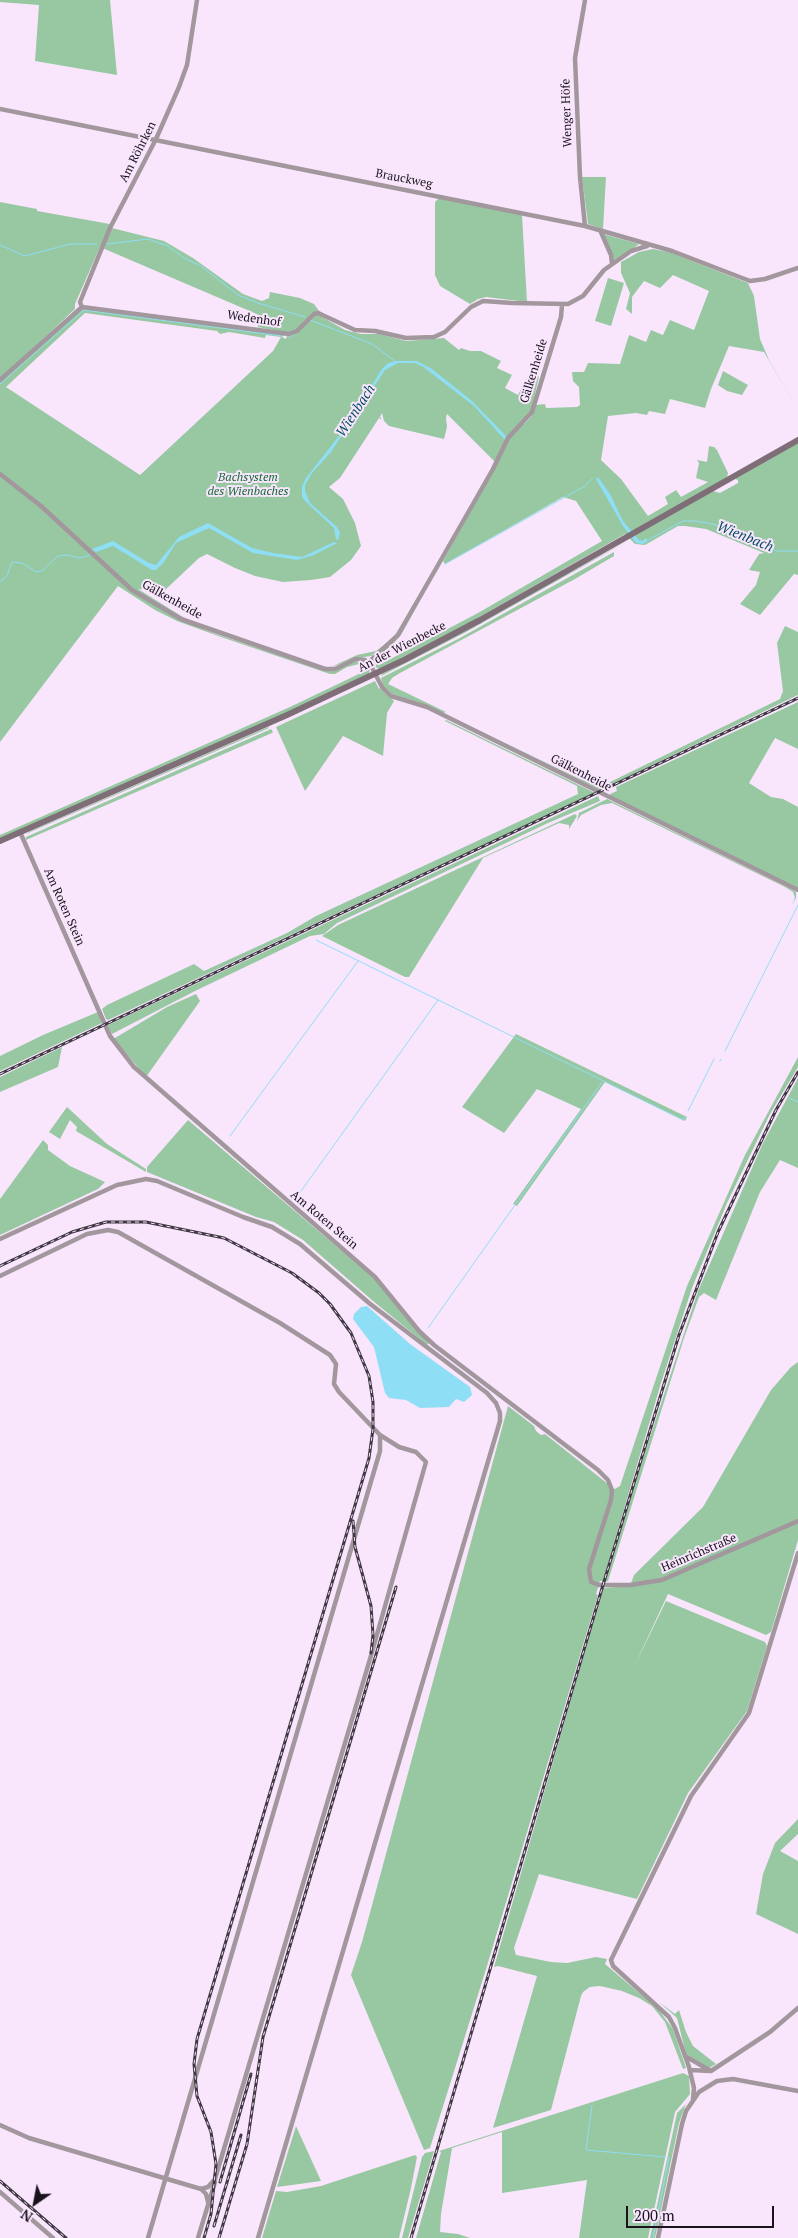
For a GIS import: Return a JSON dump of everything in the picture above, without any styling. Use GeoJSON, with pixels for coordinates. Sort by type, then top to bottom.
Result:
{"type":"FeatureCollection","features":[{"type":"Feature","properties":{"kind":"street","name":"Am Röhrken"},"geometry":{"type":"LineString","coordinates":[[82,307],[80,302],[110,228],[156,139],[187,65],[197,0]]}},
{"type":"Feature","properties":{"kind":"street","name":"Wenger Höfe"},"geometry":{"type":"LineString","coordinates":[[585,0],[575,58],[580,177],[585,226]]}},
{"type":"Feature","properties":{"kind":"street","name":"Brauckweg"},"geometry":{"type":"LineString","coordinates":[[0,109],[585,226],[672,251],[750,281],[765,279],[798,268]]}},
{"type":"Feature","properties":{"kind":"street"},"geometry":{"type":"LineString","coordinates":[[600,230],[611,255],[612,264]]}},
{"type":"Feature","properties":{"kind":"street","name":"Wedenhof"},"geometry":{"type":"LineString","coordinates":[[82,307],[289,334],[297,330],[314,314],[318,313],[351,329],[406,338],[434,337],[443,334],[471,307],[483,301],[562,305],[583,296],[597,276],[612,264],[631,251],[648,245]]}},
{"type":"Feature","properties":{"kind":"street","name":"Gälkenheide"},"geometry":{"type":"LineString","coordinates":[[369,662],[395,639],[401,631],[493,469],[509,436],[527,419],[533,408],[561,317],[562,305]]}},
{"type":"Feature","properties":{"kind":"street"},"geometry":{"type":"LineString","coordinates":[[0,380],[82,307]]}},
{"type":"Feature","properties":{"kind":"street","name":"An der Wienbecke"},"geometry":{"type":"LineString","coordinates":[[0,842],[375,674],[480,620],[798,440]]}},
{"type":"Feature","properties":{"kind":"street","name":"Gälkenheide"},"geometry":{"type":"LineString","coordinates":[[0,474],[41,506],[94,556],[144,598],[181,619],[324,669],[335,669],[356,659],[369,662]]}},
{"type":"Feature","properties":{"kind":"street","name":"Gälkenheide"},"geometry":{"type":"LineString","coordinates":[[369,662],[382,688],[391,696],[427,707],[798,890]]}},
{"type":"Feature","properties":{"kind":"street","name":"Am Roten Stein"},"geometry":{"type":"LineString","coordinates":[[20,832],[110,1036],[134,1067],[375,1277],[419,1331],[434,1345],[606,1478],[611,1486],[611,1500],[589,1572],[591,1582],[603,1585]]}},
{"type":"Feature","properties":{"kind":"street"},"geometry":{"type":"LineString","coordinates":[[0,1239],[117,1184],[138,1180],[157,1181],[272,1227],[300,1244],[368,1303],[487,1393],[496,1403],[500,1413],[500,1421],[258,2238]]}},
{"type":"Feature","properties":{"kind":"street"},"geometry":{"type":"LineString","coordinates":[[0,1276],[87,1234],[108,1230],[118,1232],[280,1323],[330,1355],[336,1364],[334,1384],[339,1392],[380,1435],[395,1444],[421,1455],[426,1462],[198,2238]]}},
{"type":"Feature","properties":{"kind":"street"},"geometry":{"type":"LineString","coordinates":[[148,2238],[380,1451],[380,1435]]}},
{"type":"Feature","properties":{"kind":"street"},"geometry":{"type":"LineString","coordinates":[[380,1451],[390,1444],[395,1444]]}},
{"type":"Feature","properties":{"kind":"street","name":"Heinrichstraße"},"geometry":{"type":"LineString","coordinates":[[603,1585],[630,1585],[662,1580],[798,1521]]}},
{"type":"Feature","properties":{"kind":"street"},"geometry":{"type":"LineString","coordinates":[[693,2099],[694,2088],[690,2070],[675,2028],[669,2017],[660,2006],[613,1966],[611,1960],[690,1796],[749,1713],[798,1553]]}},
{"type":"Feature","properties":{"kind":"street"},"geometry":{"type":"LineString","coordinates":[[690,2070],[711,2072],[770,2032],[798,2008]]}},
{"type":"Feature","properties":{"kind":"street"},"geometry":{"type":"LineString","coordinates":[[658,2238],[686,2111],[693,2099],[709,2085],[713,2078],[711,2072],[684,2055]]}},
{"type":"Feature","properties":{"kind":"street"},"geometry":{"type":"LineString","coordinates":[[709,2085],[725,2080],[739,2079],[798,2091]]}},
{"type":"Feature","properties":{"kind":"street"},"geometry":{"type":"LineString","coordinates":[[0,2125],[29,2138],[201,2189],[206,2194],[207,2206]]}},
{"type":"Feature","properties":{"kind":"street"},"geometry":{"type":"LineString","coordinates":[[201,2189],[216,2179]]}},
{"type":"Feature","properties":{"kind":"street"},"geometry":{"type":"LineString","coordinates":[[0,2192],[53,2238]]}},
{"type":"Feature","properties":{"kind":"green space"},"geometry":{"type":"Polygon","coordinates":[[[0,0],[110,0],[117,75],[35,61],[39,5],[0,2],[0,0]]]}},
{"type":"Feature","properties":{"kind":"green space"},"geometry":{"type":"Polygon","coordinates":[[[582,177],[606,177],[603,229],[588,224],[582,177]]]}},
{"type":"Feature","properties":{"kind":"green space"},"geometry":{"type":"Polygon","coordinates":[[[439,198],[522,215],[527,302],[486,297],[470,304],[440,286],[435,275],[435,202],[439,198]]]}},
{"type":"Feature","properties":{"kind":"green space","name":"Bachsystem des Wienbaches"},"geometry":{"type":"Polygon","coordinates":[[[0,202],[37,209],[37,211],[110,224],[112,228],[164,241],[193,258],[243,294],[262,301],[269,298],[270,292],[300,298],[314,304],[323,313],[322,317],[345,330],[361,334],[379,334],[406,341],[444,338],[459,350],[461,348],[470,351],[481,351],[501,361],[497,368],[512,375],[505,388],[518,395],[531,371],[539,377],[531,411],[521,422],[524,424],[531,417],[536,405],[545,404],[546,408],[577,407],[580,405],[579,387],[573,381],[572,372],[584,372],[588,363],[620,364],[629,335],[646,342],[651,330],[663,335],[670,320],[694,330],[709,291],[673,275],[660,288],[644,281],[632,297],[632,314],[626,309],[630,293],[621,273],[621,262],[639,252],[653,249],[672,253],[748,283],[754,296],[760,339],[769,360],[798,410],[764,352],[729,346],[705,408],[670,399],[665,414],[649,411],[647,415],[636,413],[608,416],[601,460],[621,479],[648,516],[668,504],[665,497],[676,490],[681,497],[708,482],[696,478],[699,463],[697,460],[707,462],[709,446],[717,450],[728,473],[727,478],[713,491],[720,493],[738,483],[738,480],[735,479],[798,443],[798,575],[794,574],[760,615],[740,604],[756,585],[760,572],[749,570],[759,554],[764,553],[706,529],[685,526],[678,526],[645,545],[635,544],[625,534],[471,622],[380,669],[377,668],[374,665],[376,657],[398,638],[436,571],[401,635],[393,644],[376,659],[379,665],[478,613],[621,530],[602,541],[576,501],[563,497],[445,564],[443,561],[497,464],[447,414],[447,427],[444,439],[389,426],[384,421],[382,413],[380,417],[382,420],[379,418],[340,478],[329,487],[343,499],[355,523],[361,546],[351,560],[330,577],[283,582],[255,576],[207,554],[199,558],[164,591],[138,589],[186,619],[323,666],[186,620],[132,592],[174,617],[216,634],[326,671],[362,661],[370,667],[369,674],[292,711],[0,839],[0,835],[290,707],[365,671],[365,668],[359,664],[347,667],[335,674],[330,674],[177,621],[155,610],[118,586],[0,742],[0,473],[8,478],[0,472],[0,381],[85,308],[284,335],[282,337],[286,339],[288,333],[258,327],[259,315],[100,247],[75,304],[75,309],[0,379],[0,202]],[[85,313],[6,387],[140,475],[273,351],[281,337],[266,335],[265,338],[229,332],[220,334],[217,331],[85,313]]]}},
{"type":"Feature","properties":{"kind":"green space"},"geometry":{"type":"Polygon","coordinates":[[[603,234],[639,244],[614,263],[603,234]]]}},
{"type":"Feature","properties":{"kind":"green space"},"geometry":{"type":"Polygon","coordinates":[[[608,278],[624,283],[611,326],[595,321],[608,278]]]}},
{"type":"Feature","properties":{"kind":"green space"},"geometry":{"type":"Polygon","coordinates":[[[723,371],[748,385],[742,395],[727,391],[718,385],[723,371]]]}},
{"type":"Feature","properties":{"kind":"green space"},"geometry":{"type":"Polygon","coordinates":[[[626,542],[466,632],[381,676],[382,674],[626,542]]]}},
{"type":"Feature","properties":{"kind":"green space"},"geometry":{"type":"Polygon","coordinates":[[[614,552],[614,556],[575,579],[400,673],[392,678],[388,684],[446,712],[443,713],[418,702],[392,694],[383,685],[381,678],[458,639],[614,552]]]}},
{"type":"Feature","properties":{"kind":"green space"},"geometry":{"type":"Polygon","coordinates":[[[434,569],[398,633],[391,641],[371,656],[358,658],[331,667],[357,655],[376,651],[394,637],[434,569]]]}},
{"type":"Feature","properties":{"kind":"green space"},"geometry":{"type":"Polygon","coordinates":[[[785,626],[798,632],[798,695],[600,790],[446,715],[580,779],[606,784],[780,699],[783,691],[777,643],[785,626]]]}},
{"type":"Feature","properties":{"kind":"green space"},"geometry":{"type":"Polygon","coordinates":[[[375,681],[379,689],[394,701],[387,713],[383,756],[343,736],[305,791],[276,727],[375,681]]]}},
{"type":"Feature","properties":{"kind":"green space"},"geometry":{"type":"Polygon","coordinates":[[[798,702],[798,749],[775,738],[749,783],[771,797],[783,799],[798,807],[798,889],[610,794],[617,791],[616,787],[798,702]]]}},
{"type":"Feature","properties":{"kind":"green space"},"geometry":{"type":"Polygon","coordinates":[[[446,720],[595,793],[108,1020],[106,1019],[102,1009],[107,1005],[194,964],[204,971],[287,933],[316,916],[578,794],[577,786],[446,720]]]}},
{"type":"Feature","properties":{"kind":"green space"},"geometry":{"type":"Polygon","coordinates":[[[269,728],[26,834],[29,832],[269,728]]]}},
{"type":"Feature","properties":{"kind":"green space"},"geometry":{"type":"Polygon","coordinates":[[[271,729],[272,733],[26,840],[26,837],[271,729]]]}},
{"type":"Feature","properties":{"kind":"green space"},"geometry":{"type":"Polygon","coordinates":[[[598,796],[600,801],[548,823],[337,923],[324,934],[310,936],[195,991],[112,1034],[109,1029],[108,1025],[598,796]]]}},
{"type":"Feature","properties":{"kind":"green space"},"geometry":{"type":"Polygon","coordinates":[[[607,799],[793,890],[796,892],[796,898],[792,905],[795,898],[793,892],[785,887],[612,803],[601,805],[581,815],[577,821],[579,813],[607,799]]]}},
{"type":"Feature","properties":{"kind":"green space"},"geometry":{"type":"Polygon","coordinates":[[[575,814],[577,816],[569,829],[569,825],[559,823],[483,858],[409,977],[405,977],[322,936],[338,925],[575,814]]]}},
{"type":"Feature","properties":{"kind":"green space"},"geometry":{"type":"Polygon","coordinates":[[[196,994],[200,1001],[146,1077],[115,1038],[167,1007],[196,994]]]}},
{"type":"Feature","properties":{"kind":"green space"},"geometry":{"type":"Polygon","coordinates":[[[98,1012],[102,1023],[0,1071],[0,1056],[43,1035],[98,1012]]]}},
{"type":"Feature","properties":{"kind":"green space"},"geometry":{"type":"Polygon","coordinates":[[[516,1034],[687,1117],[685,1121],[605,1082],[517,1206],[513,1204],[581,1109],[537,1089],[504,1133],[462,1107],[516,1034]]]}},
{"type":"Feature","properties":{"kind":"green space"},"geometry":{"type":"Polygon","coordinates":[[[62,1047],[58,1067],[0,1092],[0,1077],[62,1047]]]}},
{"type":"Feature","properties":{"kind":"green space"},"geometry":{"type":"Polygon","coordinates":[[[798,1057],[798,1067],[770,1114],[727,1203],[692,1288],[661,1383],[603,1581],[600,1581],[596,1594],[598,1595],[487,1966],[430,2148],[424,2150],[351,1975],[362,1942],[508,1406],[534,1426],[541,1435],[545,1434],[608,1484],[611,1491],[620,1486],[687,1286],[745,1155],[798,1057]]]}},
{"type":"Feature","properties":{"kind":"green space"},"geometry":{"type":"Polygon","coordinates":[[[798,1078],[798,1168],[780,1160],[760,1192],[716,1300],[704,1293],[699,1297],[684,1338],[608,1581],[605,1582],[698,1291],[763,1143],[798,1078]]]}},
{"type":"Feature","properties":{"kind":"green space"},"geometry":{"type":"Polygon","coordinates":[[[67,1107],[107,1144],[146,1169],[146,1172],[76,1131],[77,1127],[70,1120],[60,1139],[49,1132],[67,1107]]]}},
{"type":"Feature","properties":{"kind":"green space"},"geometry":{"type":"Polygon","coordinates":[[[188,1120],[377,1281],[429,1343],[427,1345],[373,1301],[303,1240],[274,1222],[256,1217],[147,1172],[147,1167],[188,1120]]]}},
{"type":"Feature","properties":{"kind":"green space"},"geometry":{"type":"Polygon","coordinates":[[[43,1140],[48,1145],[48,1150],[70,1166],[105,1182],[98,1189],[0,1235],[0,1199],[43,1140]]]}},
{"type":"Feature","properties":{"kind":"green space"},"geometry":{"type":"Polygon","coordinates":[[[798,1362],[798,1540],[771,1632],[766,1635],[668,1594],[634,1667],[666,1601],[765,1642],[767,1646],[747,1711],[688,1793],[637,1899],[539,1874],[514,1948],[516,1955],[551,1962],[567,1963],[596,1957],[607,1959],[605,1964],[658,2009],[673,2029],[686,2068],[683,2069],[665,2022],[652,2006],[622,1991],[600,1986],[590,1987],[581,1996],[551,2110],[493,2128],[537,1976],[498,1966],[494,1967],[603,1588],[630,1586],[634,1575],[703,1507],[771,1390],[791,1367],[798,1362]]]}},
{"type":"Feature","properties":{"kind":"green space"},"geometry":{"type":"Polygon","coordinates":[[[798,1819],[798,1834],[780,1851],[798,1861],[798,1934],[756,1914],[763,1874],[775,1843],[798,1819]]]}},
{"type":"Feature","properties":{"kind":"green space"},"geometry":{"type":"Polygon","coordinates":[[[659,2002],[675,2014],[679,2010],[693,2046],[716,2064],[709,2068],[686,2054],[677,2018],[659,2002]]]}},
{"type":"Feature","properties":{"kind":"green space"},"geometry":{"type":"Polygon","coordinates":[[[683,2073],[689,2076],[690,2094],[675,2112],[648,2238],[579,2238],[587,2180],[502,2193],[502,2132],[452,2148],[441,2214],[440,2232],[458,2234],[470,2238],[416,2238],[441,2152],[439,2151],[683,2073]]]}},
{"type":"Feature","properties":{"kind":"green space"},"geometry":{"type":"Polygon","coordinates":[[[686,2104],[679,2123],[655,2238],[650,2238],[677,2113],[686,2104]]]}},
{"type":"Feature","properties":{"kind":"green space"},"geometry":{"type":"Polygon","coordinates":[[[296,2126],[321,2181],[277,2187],[296,2126]]]}},
{"type":"Feature","properties":{"kind":"green space"},"geometry":{"type":"Polygon","coordinates":[[[434,2151],[408,2238],[402,2238],[422,2157],[425,2153],[434,2151]]]}},
{"type":"Feature","properties":{"kind":"green space"},"geometry":{"type":"Polygon","coordinates":[[[415,2155],[417,2157],[399,2238],[262,2238],[276,2191],[287,2192],[321,2186],[415,2155]]]}},
{"type":"Feature","properties":{"kind":"water"},"geometry":{"type":"Polygon","coordinates":[[[417,361],[432,369],[472,401],[507,437],[505,440],[474,406],[422,366],[414,363],[398,363],[385,370],[331,452],[312,473],[305,485],[305,491],[310,503],[337,527],[340,533],[338,540],[336,539],[334,528],[302,497],[302,486],[306,478],[342,432],[382,369],[388,363],[417,361]]]}},
{"type":"Feature","properties":{"kind":"water"},"geometry":{"type":"Polygon","coordinates":[[[598,477],[610,494],[623,521],[639,540],[643,541],[646,538],[648,541],[643,544],[636,543],[623,526],[596,479],[598,477]]]}},
{"type":"Feature","properties":{"kind":"water"},"geometry":{"type":"Polygon","coordinates":[[[208,523],[252,548],[273,553],[302,557],[334,542],[337,543],[314,555],[297,560],[253,553],[209,528],[176,543],[164,562],[156,570],[152,570],[113,546],[96,552],[92,549],[113,541],[149,563],[156,565],[179,537],[208,523]]]}},
{"type":"Feature","properties":{"kind":"water"},"geometry":{"type":"Polygon","coordinates":[[[367,1306],[410,1344],[470,1387],[472,1395],[464,1402],[456,1399],[449,1407],[420,1408],[406,1400],[389,1398],[385,1393],[374,1347],[353,1319],[354,1314],[361,1307],[367,1306]]]}},
{"type":"Feature","properties":{"kind":"waterway"},"geometry":{"type":"LineString","coordinates":[[107,244],[148,239],[168,246],[184,258],[201,266],[238,295],[305,317]]}},
{"type":"Feature","properties":{"kind":"waterway"},"geometry":{"type":"LineString","coordinates":[[0,245],[25,256],[70,244],[97,244]]}},
{"type":"Feature","properties":{"kind":"waterway"},"geometry":{"type":"LineString","coordinates":[[0,384],[84,310],[282,336]]}},
{"type":"Feature","properties":{"kind":"waterway"},"geometry":{"type":"LineString","coordinates":[[310,320],[372,344],[396,362]]}},
{"type":"Feature","properties":{"kind":"waterway"},"geometry":{"type":"LineString","coordinates":[[289,337],[297,333]]}},
{"type":"Feature","properties":{"kind":"waterway"},"geometry":{"type":"LineString","coordinates":[[445,564],[585,486],[593,478]]}},
{"type":"Feature","properties":{"kind":"waterway","name":"Wienbach"},"geometry":{"type":"LineString","coordinates":[[648,540],[683,521],[695,521],[713,524],[777,551],[798,551]]}},
{"type":"Feature","properties":{"kind":"waterway","name":"Wienbach"},"geometry":{"type":"LineString","coordinates":[[0,582],[7,576],[12,562],[22,563],[36,572],[42,571],[58,556],[67,555],[79,558],[88,556],[95,550]]}},
{"type":"Feature","properties":{"kind":"waterway"},"geometry":{"type":"LineString","coordinates":[[725,1051],[798,905]]}},
{"type":"Feature","properties":{"kind":"waterway"},"geometry":{"type":"LineString","coordinates":[[316,940],[683,1120],[685,1117]]}},
{"type":"Feature","properties":{"kind":"waterway"},"geometry":{"type":"LineString","coordinates":[[230,1136],[358,961]]}},
{"type":"Feature","properties":{"kind":"waterway"},"geometry":{"type":"LineString","coordinates":[[296,1198],[438,1000]]}},
{"type":"Feature","properties":{"kind":"waterway"},"geometry":{"type":"LineString","coordinates":[[688,1111],[714,1059]]}},
{"type":"Feature","properties":{"kind":"waterway"},"geometry":{"type":"LineString","coordinates":[[428,1328],[602,1082]]}},
{"type":"Feature","properties":{"kind":"waterway"},"geometry":{"type":"LineString","coordinates":[[789,1098],[798,1102]]}},
{"type":"Feature","properties":{"kind":"waterway"},"geometry":{"type":"LineString","coordinates":[[592,2105],[586,2150],[665,2157]]}},
{"type":"Feature","properties":{"kind":"waterway"},"geometry":{"type":"LineString","coordinates":[[653,2238],[669,2157]]}},
{"type":"Feature","properties":{"kind":"railway"},"geometry":{"type":"LineString","coordinates":[[0,1074],[798,698]]}},
{"type":"Feature","properties":{"kind":"railway"},"geometry":{"type":"LineString","coordinates":[[411,2238],[603,1585],[679,1335],[718,1232],[776,1110],[798,1072]]}},
{"type":"Feature","properties":{"kind":"railway"},"geometry":{"type":"LineString","coordinates":[[0,1266],[72,1232],[106,1222],[146,1222],[224,1238],[292,1273],[319,1293],[330,1304],[351,1333],[369,1376],[373,1402],[373,1429],[369,1458],[197,2039],[194,2064],[197,2096],[211,2132],[216,2164],[211,2214],[204,2238]]}},
{"type":"Feature","properties":{"kind":"railway"},"geometry":{"type":"LineString","coordinates":[[353,1521],[355,1547],[371,1606],[373,1635],[371,1653]]}},
{"type":"Feature","properties":{"kind":"railway"},"geometry":{"type":"LineString","coordinates":[[219,2238],[247,2144],[263,2037],[396,1587]]}},
{"type":"Feature","properties":{"kind":"railway"},"geometry":{"type":"LineString","coordinates":[[220,2182],[251,2074]]}},
{"type":"Feature","properties":{"kind":"railway"},"geometry":{"type":"LineString","coordinates":[[214,2226],[241,2135]]}},
{"type":"Feature","properties":{"kind":"railway"},"geometry":{"type":"LineString","coordinates":[[0,2181],[66,2238]]}}]}
